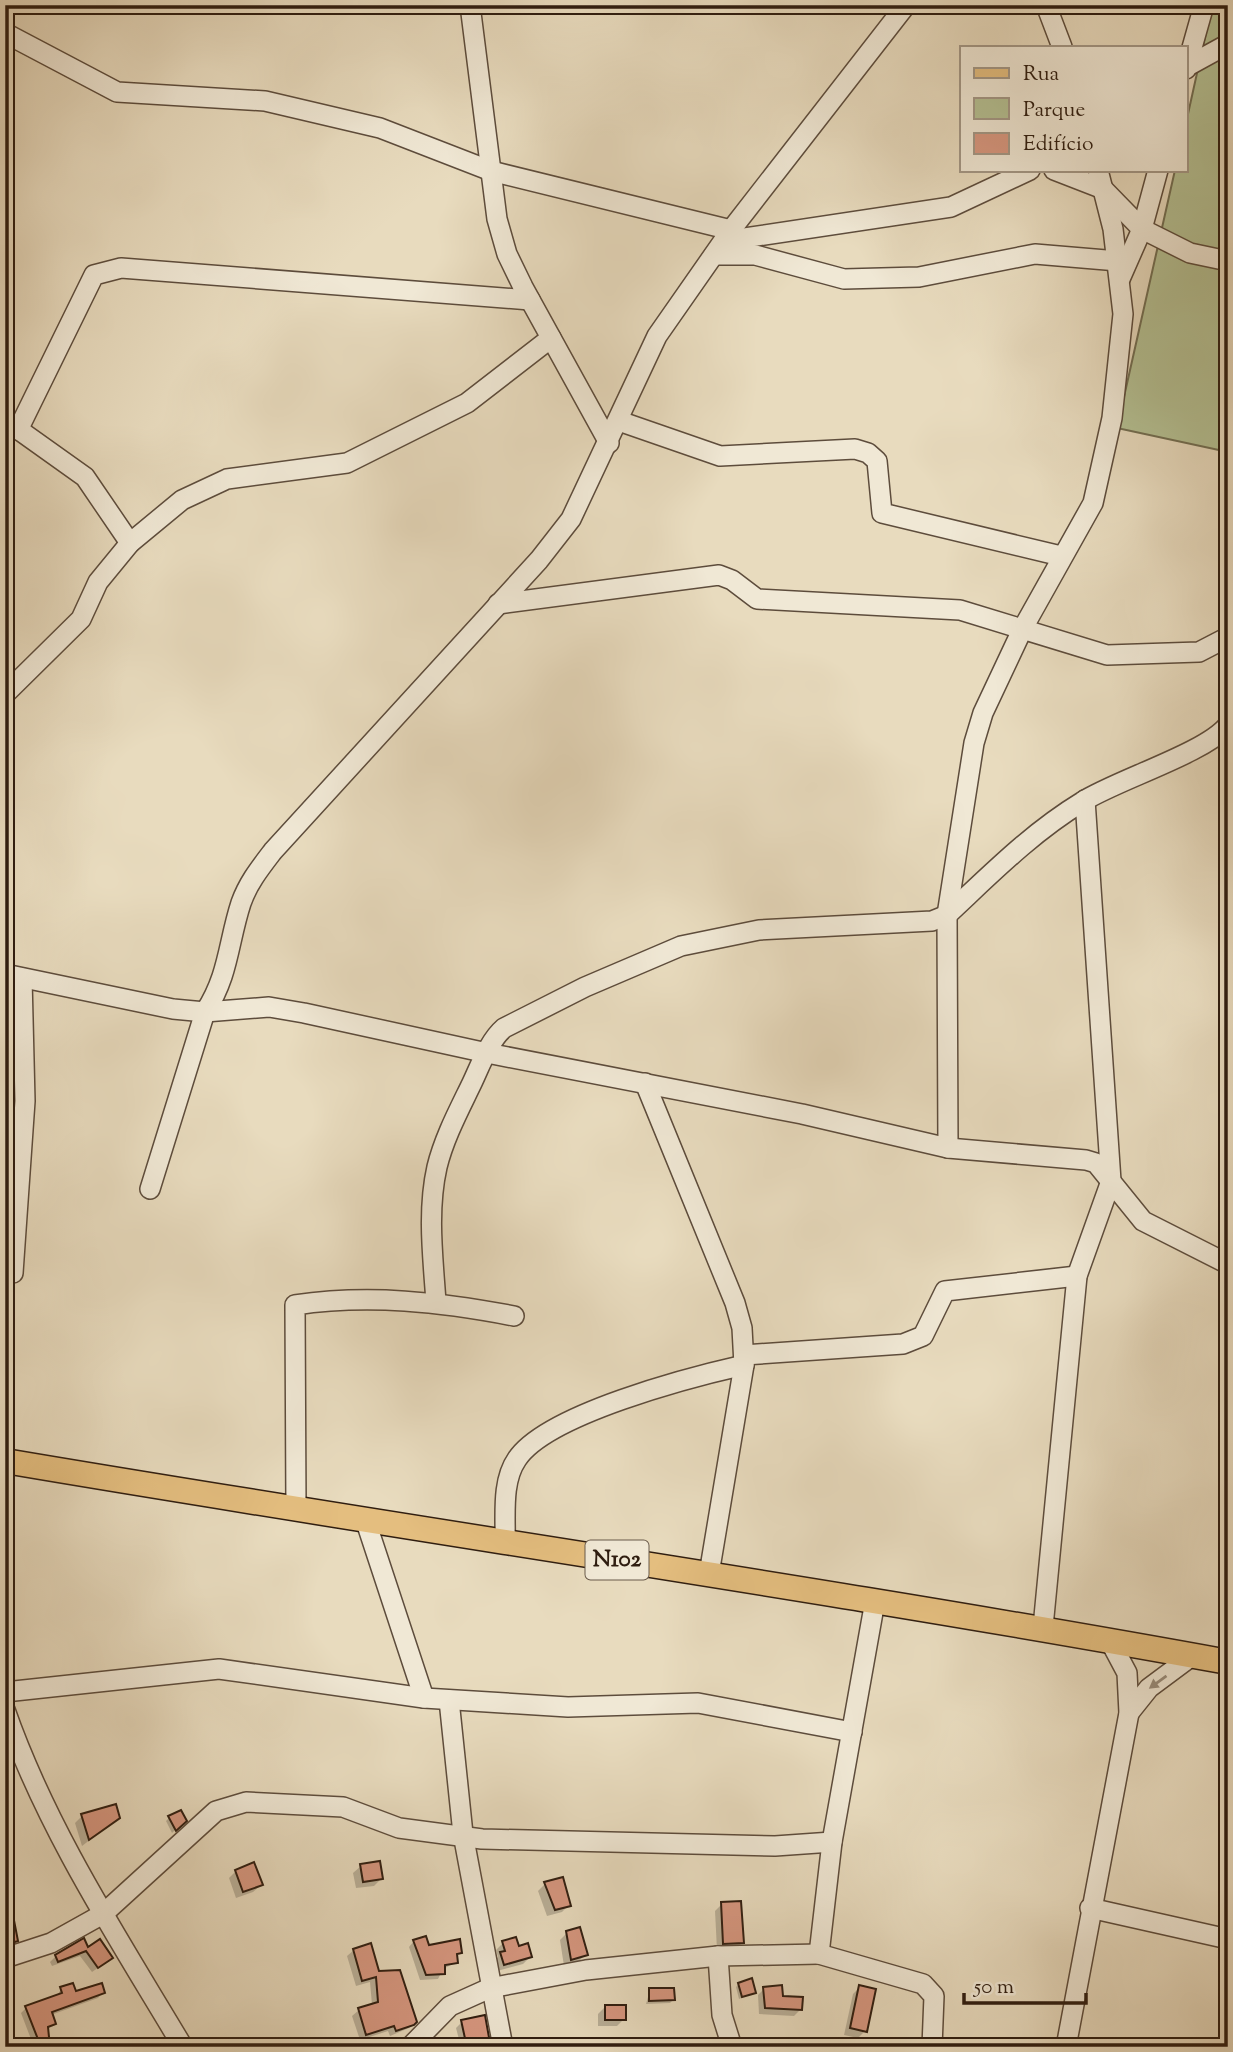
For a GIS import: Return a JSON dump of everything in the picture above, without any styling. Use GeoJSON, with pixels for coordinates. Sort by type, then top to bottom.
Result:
{"type":"FeatureCollection","features":[{"type":"Feature","properties":{"kind":"main road","name":"N102"},"geometry":{"type":"LineString","coordinates":[[5,1461],[366,1522],[1043,1627],[1228,1662]]}},
{"type":"Feature","properties":{"kind":"street"},"geometry":{"type":"LineString","coordinates":[[470,5],[497,219],[507,254],[609,443]]}},
{"type":"Feature","properties":{"kind":"street"},"geometry":{"type":"LineString","coordinates":[[150,1189],[205,1012],[220,989],[241,903],[252,879],[273,851],[498,604],[571,519],[657,336],[723,242],[906,5]]}},
{"type":"Feature","properties":{"kind":"street"},"geometry":{"type":"LineString","coordinates":[[1046,5],[1062,46]]}},
{"type":"Feature","properties":{"kind":"street"},"geometry":{"type":"LineString","coordinates":[[1188,61],[1204,5]]}},
{"type":"Feature","properties":{"kind":"street"},"geometry":{"type":"LineString","coordinates":[[5,33],[117,92],[265,101],[380,128],[491,171],[723,242],[755,255],[844,279],[919,276],[1035,254],[1119,271]]}},
{"type":"Feature","properties":{"kind":"street"},"geometry":{"type":"LineString","coordinates":[[1188,67],[1228,44]]}},
{"type":"Feature","properties":{"kind":"street"},"geometry":{"type":"LineString","coordinates":[[723,242],[951,207],[1026,172]]}},
{"type":"Feature","properties":{"kind":"street"},"geometry":{"type":"LineString","coordinates":[[1059,172],[1103,190],[1142,229],[1190,253],[1228,261]]}},
{"type":"Feature","properties":{"kind":"street"},"geometry":{"type":"LineString","coordinates":[[948,1148],[947,915],[974,743],[982,713],[1023,628],[1097,490],[1121,346],[1119,271],[1098,172]]}},
{"type":"Feature","properties":{"kind":"street"},"geometry":{"type":"LineString","coordinates":[[1119,271],[1142,229],[1157,172]]}},
{"type":"Feature","properties":{"kind":"street"},"geometry":{"type":"LineString","coordinates":[[130,543],[85,477],[12,425],[94,275],[101,271],[121,268],[530,300]]}},
{"type":"Feature","properties":{"kind":"street"},"geometry":{"type":"LineString","coordinates":[[5,694],[81,619],[98,582],[130,543],[182,500],[227,479],[347,463],[434,422],[467,403],[551,338]]}},
{"type":"Feature","properties":{"kind":"street"},"geometry":{"type":"LineString","coordinates":[[619,421],[720,456],[855,449],[868,453],[877,461],[882,513],[1061,556]]}},
{"type":"Feature","properties":{"kind":"street"},"geometry":{"type":"LineString","coordinates":[[498,604],[719,575],[732,580],[757,599],[879,603],[960,610],[1118,655],[1199,652],[1228,637]]}},
{"type":"Feature","properties":{"kind":"street"},"geometry":{"type":"LineString","coordinates":[[436,1301],[432,1224],[436,1170],[443,1147],[495,1036],[504,1028],[585,987],[681,946],[759,930],[925,922],[947,915],[1026,843],[1085,800],[1198,747],[1228,725]]}},
{"type":"Feature","properties":{"kind":"street"},"geometry":{"type":"LineString","coordinates":[[1043,1627],[1077,1276],[1111,1181],[1085,800]]}},
{"type":"Feature","properties":{"kind":"street"},"geometry":{"type":"LineString","coordinates":[[13,1273],[25,1101],[14,976],[173,1009],[205,1012],[269,1007],[948,1148],[1086,1160],[1096,1163],[1143,1221],[1228,1264]]}},
{"type":"Feature","properties":{"kind":"street"},"geometry":{"type":"LineString","coordinates":[[645,1083],[735,1303],[742,1328],[744,1360],[709,1574]]}},
{"type":"Feature","properties":{"kind":"street"},"geometry":{"type":"LineString","coordinates":[[505,1543],[506,1487],[516,1459],[531,1444],[582,1415],[744,1360],[903,1344],[923,1336],[946,1291],[1077,1276]]}},
{"type":"Feature","properties":{"kind":"street"},"geometry":{"type":"LineString","coordinates":[[296,1510],[295,1305],[381,1299],[436,1301],[514,1316]]}},
{"type":"Feature","properties":{"kind":"street"},"geometry":{"type":"LineString","coordinates":[[366,1522],[424,1698]]}},
{"type":"Feature","properties":{"kind":"street"},"geometry":{"type":"LineString","coordinates":[[819,1954],[832,1842],[876,1601]]}},
{"type":"Feature","properties":{"kind":"street"},"geometry":{"type":"LineString","coordinates":[[1066,2047],[1129,1713],[1127,1673],[1110,1641]]}},
{"type":"Feature","properties":{"kind":"street"},"geometry":{"type":"LineString","coordinates":[[1129,1713],[1149,1688],[1192,1656]]}},
{"type":"Feature","properties":{"kind":"street"},"geometry":{"type":"LineString","coordinates":[[5,1692],[219,1669],[449,1700],[568,1707],[698,1703],[852,1731]]}},
{"type":"Feature","properties":{"kind":"street"},"geometry":{"type":"LineString","coordinates":[[449,1700],[463,1834],[503,2047]]}},
{"type":"Feature","properties":{"kind":"street"},"geometry":{"type":"LineString","coordinates":[[5,1710],[20,1753],[103,1914],[183,2047]]}},
{"type":"Feature","properties":{"kind":"street"},"geometry":{"type":"LineString","coordinates":[[5,1958],[51,1943],[103,1914],[216,1811],[227,1805],[246,1802],[343,1807],[399,1828],[463,1834],[482,1839],[775,1846],[832,1842]]}},
{"type":"Feature","properties":{"kind":"street"},"geometry":{"type":"LineString","coordinates":[[1090,1909],[1228,1939]]}},
{"type":"Feature","properties":{"kind":"street"},"geometry":{"type":"LineString","coordinates":[[410,2047],[450,2006],[490,1988],[586,1970],[718,1956],[819,1954],[923,1984],[934,1996],[932,2047]]}},
{"type":"Feature","properties":{"kind":"street"},"geometry":{"type":"LineString","coordinates":[[718,1956],[722,2015],[732,2047]]}},
{"type":"Feature","properties":{"kind":"green space"},"geometry":{"type":"Polygon","coordinates":[[[1212,5],[1228,5],[1228,452],[1117,428],[1175,172],[1188,172],[1188,114],[1212,5]]]}},
{"type":"Feature","properties":{"kind":"building"},"geometry":{"type":"Polygon","coordinates":[[[116,1804],[120,1818],[89,1840],[81,1814],[116,1804]]]}},
{"type":"Feature","properties":{"kind":"building"},"geometry":{"type":"Polygon","coordinates":[[[181,1810],[187,1821],[176,1831],[168,1816],[181,1810]]]}},
{"type":"Feature","properties":{"kind":"building"},"geometry":{"type":"Polygon","coordinates":[[[380,1861],[383,1879],[363,1882],[360,1864],[380,1861]]]}},
{"type":"Feature","properties":{"kind":"building"},"geometry":{"type":"Polygon","coordinates":[[[254,1862],[263,1885],[243,1892],[235,1870],[254,1862]]]}},
{"type":"Feature","properties":{"kind":"building"},"geometry":{"type":"Polygon","coordinates":[[[563,1877],[571,1906],[555,1910],[544,1882],[563,1877]]]}},
{"type":"Feature","properties":{"kind":"building"},"geometry":{"type":"Polygon","coordinates":[[[741,1901],[744,1943],[723,1944],[721,1902],[741,1901]]]}},
{"type":"Feature","properties":{"kind":"building"},"geometry":{"type":"Polygon","coordinates":[[[5,1910],[12,1910],[18,1941],[5,1945],[5,1910]]]}},
{"type":"Feature","properties":{"kind":"building"},"geometry":{"type":"Polygon","coordinates":[[[580,1927],[588,1955],[571,1960],[566,1931],[580,1927]]]}},
{"type":"Feature","properties":{"kind":"building"},"geometry":{"type":"Polygon","coordinates":[[[426,1936],[429,1945],[460,1939],[462,1953],[457,1954],[458,1963],[445,1965],[445,1974],[426,1975],[413,1940],[426,1936]]]}},
{"type":"Feature","properties":{"kind":"building"},"geometry":{"type":"Polygon","coordinates":[[[516,1937],[519,1946],[528,1943],[532,1957],[504,1965],[500,1952],[505,1951],[502,1941],[516,1937]]]}},
{"type":"Feature","properties":{"kind":"building"},"geometry":{"type":"Polygon","coordinates":[[[84,1938],[88,1947],[100,1939],[113,1958],[98,1968],[86,1951],[58,1962],[55,1955],[84,1938]]]}},
{"type":"Feature","properties":{"kind":"building"},"geometry":{"type":"Polygon","coordinates":[[[371,1943],[379,1971],[400,1970],[417,2022],[414,2025],[396,2031],[394,2026],[366,2035],[358,2008],[378,2002],[376,1977],[362,1981],[353,1949],[371,1943]]]}},
{"type":"Feature","properties":{"kind":"building"},"geometry":{"type":"Polygon","coordinates":[[[752,1978],[756,1993],[742,1997],[738,1983],[752,1978]]]}},
{"type":"Feature","properties":{"kind":"building"},"geometry":{"type":"Polygon","coordinates":[[[73,1983],[76,1991],[102,1983],[105,1993],[52,2012],[56,2024],[48,2027],[50,2047],[41,2047],[25,2006],[62,1993],[60,1987],[73,1983]]]}},
{"type":"Feature","properties":{"kind":"building"},"geometry":{"type":"Polygon","coordinates":[[[782,1985],[783,1996],[803,1997],[802,2010],[765,2008],[763,1987],[782,1985]]]}},
{"type":"Feature","properties":{"kind":"building"},"geometry":{"type":"Polygon","coordinates":[[[859,1985],[876,1989],[867,2032],[850,2028],[859,1985]]]}},
{"type":"Feature","properties":{"kind":"building"},"geometry":{"type":"Polygon","coordinates":[[[649,1988],[674,1988],[675,2000],[649,2001],[649,1988]]]}},
{"type":"Feature","properties":{"kind":"building"},"geometry":{"type":"Polygon","coordinates":[[[605,2005],[626,2005],[626,2020],[605,2020],[605,2005]]]}},
{"type":"Feature","properties":{"kind":"building"},"geometry":{"type":"Polygon","coordinates":[[[485,2015],[490,2043],[484,2045],[482,2039],[466,2043],[461,2020],[485,2015]]]}}]}
